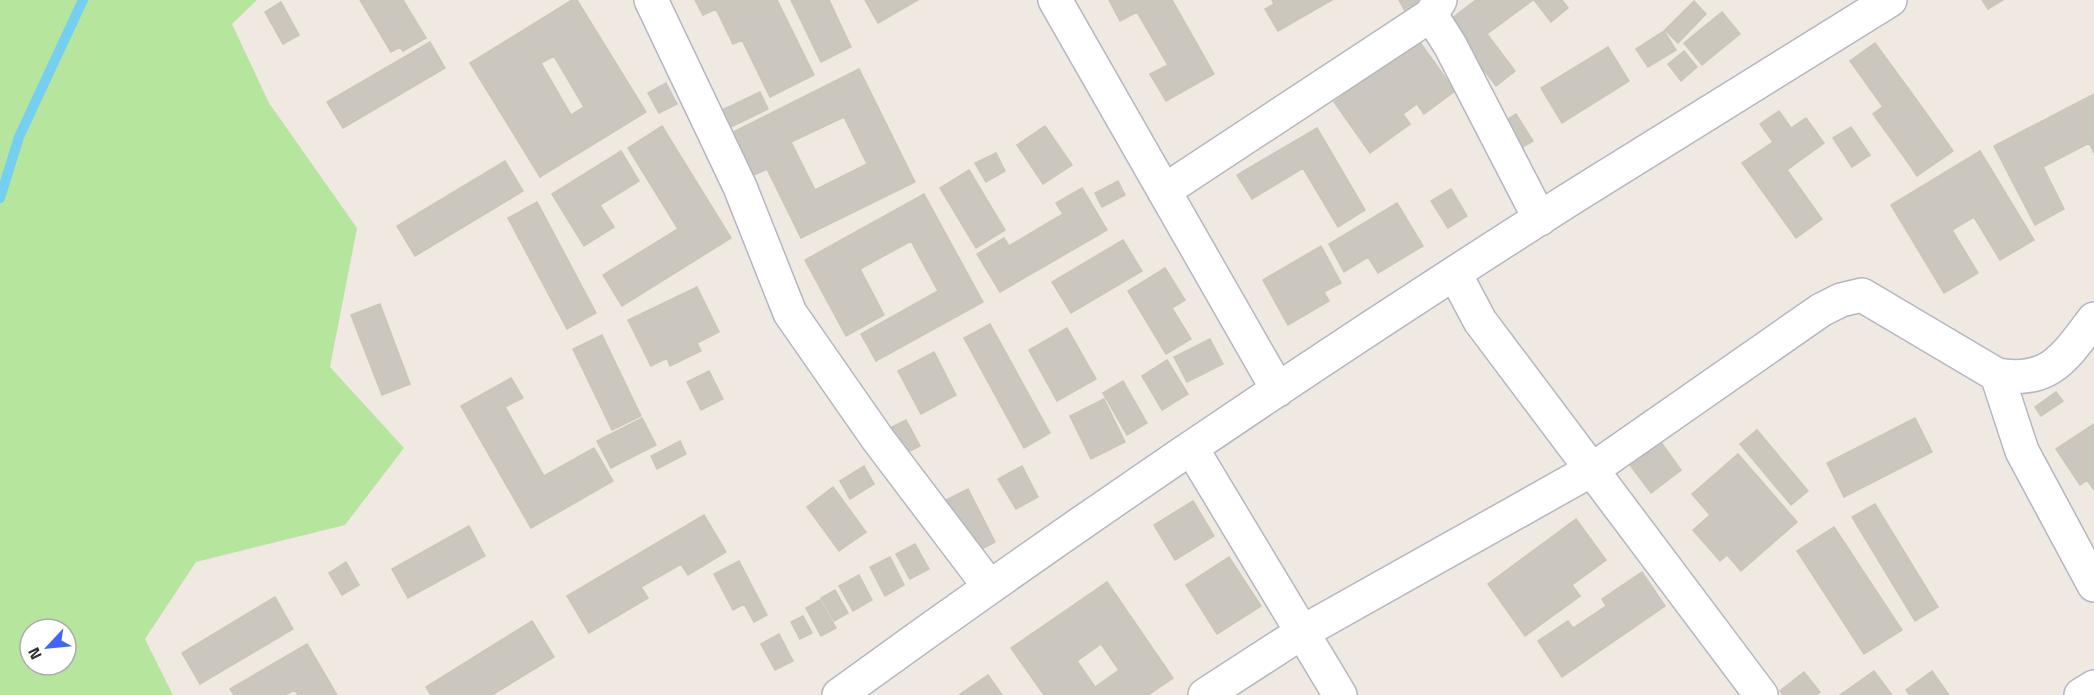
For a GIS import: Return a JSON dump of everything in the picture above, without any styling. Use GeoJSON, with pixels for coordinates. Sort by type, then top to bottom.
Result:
{"type":"FeatureCollection","features":[{"type":"Feature","properties":{"kind":"street"},"geometry":{"type":"LineString","coordinates":[[651,0],[740,187],[790,313],[877,438],[989,586]]}},
{"type":"Feature","properties":{"kind":"street"},"geometry":{"type":"LineString","coordinates":[[1055,0],[1278,390]]}},
{"type":"Feature","properties":{"kind":"street"},"geometry":{"type":"LineString","coordinates":[[839,695],[989,586],[1278,390],[1540,219],[1890,0]]}},
{"type":"Feature","properties":{"kind":"street"},"geometry":{"type":"LineString","coordinates":[[1164,191],[1436,7],[1450,45],[1540,219]]}},
{"type":"Feature","properties":{"kind":"street"},"geometry":{"type":"LineString","coordinates":[[1455,274],[1480,321],[1761,695]]}},
{"type":"Feature","properties":{"kind":"street"},"geometry":{"type":"LineString","coordinates":[[1204,695],[1301,633],[1593,469],[1821,310],[1841,300],[1862,295],[1997,375],[2017,378],[2032,376],[2054,367],[2089,339]]}},
{"type":"Feature","properties":{"kind":"street"},"geometry":{"type":"LineString","coordinates":[[1997,375],[2022,451],[2094,585]]}},
{"type":"Feature","properties":{"kind":"street"},"geometry":{"type":"LineString","coordinates":[[1192,449],[1340,695]]}},
{"type":"Feature","properties":{"kind":"street"},"geometry":{"type":"LineString","coordinates":[[2081,695],[2094,687]]}},
{"type":"Feature","properties":{"kind":"green space"},"geometry":{"type":"Polygon","coordinates":[[[0,0],[257,0],[232,24],[269,103],[357,228],[330,367],[404,448],[345,525],[196,562],[145,639],[173,695],[0,695],[0,0]]]}},
{"type":"Feature","properties":{"kind":"building"},"geometry":{"type":"Polygon","coordinates":[[[360,0],[403,0],[426,38],[403,51],[400,47],[391,52],[360,0]]]}},
{"type":"Feature","properties":{"kind":"building"},"geometry":{"type":"Polygon","coordinates":[[[572,0],[577,0],[646,112],[540,177],[470,63],[572,0]],[[554,56],[541,63],[571,115],[584,107],[554,56]]]}},
{"type":"Feature","properties":{"kind":"building"},"geometry":{"type":"Polygon","coordinates":[[[695,0],[777,0],[814,75],[770,97],[742,40],[733,44],[716,9],[703,15],[695,0]]]}},
{"type":"Feature","properties":{"kind":"building"},"geometry":{"type":"Polygon","coordinates":[[[791,0],[829,0],[851,47],[821,62],[791,0]]]}},
{"type":"Feature","properties":{"kind":"building"},"geometry":{"type":"Polygon","coordinates":[[[865,0],[918,0],[878,23],[865,0]]]}},
{"type":"Feature","properties":{"kind":"building"},"geometry":{"type":"Polygon","coordinates":[[[1109,0],[1172,0],[1214,74],[1166,101],[1150,74],[1168,65],[1137,12],[1120,21],[1109,0]]]}},
{"type":"Feature","properties":{"kind":"building"},"geometry":{"type":"Polygon","coordinates":[[[1272,0],[1332,0],[1278,31],[1265,9],[1274,4],[1272,0]]]}},
{"type":"Feature","properties":{"kind":"building"},"geometry":{"type":"Polygon","coordinates":[[[1399,0],[1423,0],[1424,1],[1405,11],[1399,0]]]}},
{"type":"Feature","properties":{"kind":"building"},"geometry":{"type":"Polygon","coordinates":[[[1476,0],[1533,0],[1487,34],[1515,71],[1496,86],[1447,22],[1476,0]]]}},
{"type":"Feature","properties":{"kind":"building"},"geometry":{"type":"Polygon","coordinates":[[[1534,0],[1562,0],[1568,8],[1551,22],[1534,0]]]}},
{"type":"Feature","properties":{"kind":"building"},"geometry":{"type":"Polygon","coordinates":[[[1982,0],[2003,0],[1988,9],[1982,0]]]}},
{"type":"Feature","properties":{"kind":"building"},"geometry":{"type":"Polygon","coordinates":[[[1694,1],[1706,14],[1678,43],[1665,30],[1694,1]]]}},
{"type":"Feature","properties":{"kind":"building"},"geometry":{"type":"Polygon","coordinates":[[[281,2],[299,35],[283,44],[265,12],[281,2]]]}},
{"type":"Feature","properties":{"kind":"building"},"geometry":{"type":"Polygon","coordinates":[[[1722,12],[1740,34],[1719,51],[1701,29],[1722,12]]]}},
{"type":"Feature","properties":{"kind":"building"},"geometry":{"type":"Polygon","coordinates":[[[1701,29],[1719,51],[1702,65],[1684,43],[1701,29]]]}},
{"type":"Feature","properties":{"kind":"building"},"geometry":{"type":"Polygon","coordinates":[[[1664,31],[1676,50],[1648,67],[1636,49],[1664,31]]]}},
{"type":"Feature","properties":{"kind":"building"},"geometry":{"type":"Polygon","coordinates":[[[1419,41],[1455,91],[1424,114],[1417,104],[1403,114],[1410,124],[1370,153],[1334,102],[1419,41]]]}},
{"type":"Feature","properties":{"kind":"building"},"geometry":{"type":"Polygon","coordinates":[[[430,42],[445,68],[343,128],[327,102],[430,42]]]}},
{"type":"Feature","properties":{"kind":"building"},"geometry":{"type":"Polygon","coordinates":[[[1875,43],[1908,88],[1883,107],[1850,61],[1875,43]]]}},
{"type":"Feature","properties":{"kind":"building"},"geometry":{"type":"Polygon","coordinates":[[[1608,47],[1629,81],[1562,123],[1541,88],[1608,47]]]}},
{"type":"Feature","properties":{"kind":"building"},"geometry":{"type":"Polygon","coordinates":[[[1684,51],[1697,67],[1681,81],[1668,64],[1684,51]]]}},
{"type":"Feature","properties":{"kind":"building"},"geometry":{"type":"Polygon","coordinates":[[[859,69],[915,182],[801,238],[767,169],[754,175],[733,132],[859,69]],[[844,117],[791,142],[815,190],[867,164],[844,117]]]}},
{"type":"Feature","properties":{"kind":"building"},"geometry":{"type":"Polygon","coordinates":[[[666,83],[677,104],[659,113],[648,93],[666,83]]]}},
{"type":"Feature","properties":{"kind":"building"},"geometry":{"type":"Polygon","coordinates":[[[1908,88],[1939,131],[1904,157],[1873,114],[1908,88]]]}},
{"type":"Feature","properties":{"kind":"building"},"geometry":{"type":"Polygon","coordinates":[[[760,92],[768,109],[729,128],[720,111],[760,92]]]}},
{"type":"Feature","properties":{"kind":"building"},"geometry":{"type":"Polygon","coordinates":[[[2094,94],[2094,153],[2089,143],[2043,167],[2064,209],[2035,225],[1994,146],[2094,94]]]}},
{"type":"Feature","properties":{"kind":"building"},"geometry":{"type":"Polygon","coordinates":[[[1779,111],[1791,128],[1806,118],[1824,143],[1787,170],[1822,219],[1796,238],[1742,163],[1773,142],[1760,124],[1779,111]]]}},
{"type":"Feature","properties":{"kind":"building"},"geometry":{"type":"Polygon","coordinates":[[[1516,114],[1533,141],[1518,150],[1502,123],[1516,114]]]}},
{"type":"Feature","properties":{"kind":"building"},"geometry":{"type":"Polygon","coordinates":[[[662,126],[731,238],[622,306],[603,275],[678,229],[628,148],[662,126]]]}},
{"type":"Feature","properties":{"kind":"building"},"geometry":{"type":"Polygon","coordinates":[[[1045,126],[1072,165],[1043,184],[1017,145],[1045,126]]]}},
{"type":"Feature","properties":{"kind":"building"},"geometry":{"type":"Polygon","coordinates":[[[1851,127],[1870,155],[1852,167],[1833,138],[1851,127]]]}},
{"type":"Feature","properties":{"kind":"building"},"geometry":{"type":"Polygon","coordinates":[[[1317,128],[1365,210],[1338,227],[1303,168],[1252,199],[1237,175],[1317,128]]]}},
{"type":"Feature","properties":{"kind":"building"},"geometry":{"type":"Polygon","coordinates":[[[1939,131],[1953,151],[1917,176],[1904,157],[1939,131]]]}},
{"type":"Feature","properties":{"kind":"building"},"geometry":{"type":"Polygon","coordinates":[[[621,151],[639,181],[600,205],[614,227],[584,246],[552,194],[621,151]]]}},
{"type":"Feature","properties":{"kind":"building"},"geometry":{"type":"Polygon","coordinates":[[[1980,151],[2034,240],[2000,260],[1974,217],[1952,230],[1978,273],[1944,293],[1891,205],[1980,151]]]}},
{"type":"Feature","properties":{"kind":"building"},"geometry":{"type":"Polygon","coordinates":[[[996,153],[1005,171],[986,182],[975,163],[996,153]]]}},
{"type":"Feature","properties":{"kind":"building"},"geometry":{"type":"Polygon","coordinates":[[[505,161],[523,191],[415,256],[397,226],[505,161]]]}},
{"type":"Feature","properties":{"kind":"building"},"geometry":{"type":"Polygon","coordinates":[[[969,170],[1005,230],[976,248],[940,188],[969,170]]]}},
{"type":"Feature","properties":{"kind":"building"},"geometry":{"type":"Polygon","coordinates":[[[1118,181],[1125,195],[1102,207],[1095,193],[1118,181]]]}},
{"type":"Feature","properties":{"kind":"building"},"geometry":{"type":"Polygon","coordinates":[[[1082,188],[1107,230],[1000,292],[977,254],[1004,238],[1009,246],[1063,214],[1056,203],[1082,188]]]}},
{"type":"Feature","properties":{"kind":"building"},"geometry":{"type":"Polygon","coordinates":[[[1451,189],[1467,216],[1448,228],[1431,201],[1451,189]]]}},
{"type":"Feature","properties":{"kind":"building"},"geometry":{"type":"Polygon","coordinates":[[[924,194],[983,302],[876,361],[861,334],[938,291],[911,241],[860,269],[884,315],[846,336],[805,260],[924,194]]]}},
{"type":"Feature","properties":{"kind":"building"},"geometry":{"type":"Polygon","coordinates":[[[537,202],[596,313],[567,329],[508,218],[537,202]]]}},
{"type":"Feature","properties":{"kind":"building"},"geometry":{"type":"Polygon","coordinates":[[[1397,203],[1423,246],[1378,273],[1368,257],[1344,272],[1329,244],[1397,203]]]}},
{"type":"Feature","properties":{"kind":"building"},"geometry":{"type":"Polygon","coordinates":[[[1123,240],[1142,271],[1071,313],[1052,282],[1123,240]]]}},
{"type":"Feature","properties":{"kind":"building"},"geometry":{"type":"Polygon","coordinates":[[[1321,246],[1341,283],[1324,292],[1329,301],[1288,325],[1263,280],[1321,246]]]}},
{"type":"Feature","properties":{"kind":"building"},"geometry":{"type":"Polygon","coordinates":[[[1165,268],[1185,300],[1172,308],[1191,339],[1166,354],[1128,291],[1165,268]]]}},
{"type":"Feature","properties":{"kind":"building"},"geometry":{"type":"Polygon","coordinates":[[[697,287],[719,332],[697,343],[701,351],[670,366],[667,358],[651,366],[628,320],[697,287]]]}},
{"type":"Feature","properties":{"kind":"building"},"geometry":{"type":"Polygon","coordinates":[[[380,304],[410,384],[382,395],[351,315],[380,304]]]}},
{"type":"Feature","properties":{"kind":"building"},"geometry":{"type":"Polygon","coordinates":[[[990,324],[1050,433],[1024,448],[964,338],[990,324]]]}},
{"type":"Feature","properties":{"kind":"building"},"geometry":{"type":"Polygon","coordinates":[[[1067,328],[1096,379],[1057,401],[1029,350],[1067,328]]]}},
{"type":"Feature","properties":{"kind":"building"},"geometry":{"type":"Polygon","coordinates":[[[602,335],[641,416],[612,430],[573,349],[602,335]]]}},
{"type":"Feature","properties":{"kind":"building"},"geometry":{"type":"Polygon","coordinates":[[[1210,339],[1223,364],[1187,382],[1174,357],[1210,339]]]}},
{"type":"Feature","properties":{"kind":"building"},"geometry":{"type":"Polygon","coordinates":[[[934,352],[956,395],[921,414],[898,371],[934,352]]]}},
{"type":"Feature","properties":{"kind":"building"},"geometry":{"type":"Polygon","coordinates":[[[1167,360],[1188,394],[1162,410],[1142,376],[1167,360]]]}},
{"type":"Feature","properties":{"kind":"building"},"geometry":{"type":"Polygon","coordinates":[[[709,371],[723,399],[701,410],[687,382],[709,371]]]}},
{"type":"Feature","properties":{"kind":"building"},"geometry":{"type":"Polygon","coordinates":[[[511,378],[523,398],[505,407],[544,476],[594,448],[613,481],[531,528],[461,406],[511,378]]]}},
{"type":"Feature","properties":{"kind":"building"},"geometry":{"type":"Polygon","coordinates":[[[1123,381],[1147,423],[1127,435],[1103,393],[1123,381]]]}},
{"type":"Feature","properties":{"kind":"building"},"geometry":{"type":"Polygon","coordinates":[[[2056,392],[2063,401],[2041,416],[2035,407],[2056,392]]]}},
{"type":"Feature","properties":{"kind":"building"},"geometry":{"type":"Polygon","coordinates":[[[1104,399],[1125,442],[1091,459],[1070,416],[1104,399]]]}},
{"type":"Feature","properties":{"kind":"building"},"geometry":{"type":"Polygon","coordinates":[[[642,418],[656,445],[611,468],[597,441],[642,418]]]}},
{"type":"Feature","properties":{"kind":"building"},"geometry":{"type":"Polygon","coordinates":[[[1915,418],[1932,452],[1844,497],[1827,463],[1915,418]]]}},
{"type":"Feature","properties":{"kind":"building"},"geometry":{"type":"Polygon","coordinates":[[[906,420],[920,446],[904,454],[890,428],[906,420]]]}},
{"type":"Feature","properties":{"kind":"building"},"geometry":{"type":"Polygon","coordinates":[[[2094,424],[2094,490],[2087,480],[2080,485],[2056,449],[2094,424]]]}},
{"type":"Feature","properties":{"kind":"building"},"geometry":{"type":"Polygon","coordinates":[[[1757,430],[1808,491],[1791,505],[1740,444],[1757,430]]]}},
{"type":"Feature","properties":{"kind":"building"},"geometry":{"type":"Polygon","coordinates":[[[1658,438],[1681,470],[1651,493],[1627,461],[1658,438]]]}},
{"type":"Feature","properties":{"kind":"building"},"geometry":{"type":"Polygon","coordinates":[[[680,441],[686,454],[657,469],[651,456],[680,441]]]}},
{"type":"Feature","properties":{"kind":"building"},"geometry":{"type":"Polygon","coordinates":[[[1738,454],[1797,522],[1741,571],[1727,555],[1720,561],[1693,530],[1710,515],[1692,494],[1738,454]]]}},
{"type":"Feature","properties":{"kind":"building"},"geometry":{"type":"Polygon","coordinates":[[[864,466],[874,484],[850,499],[840,481],[864,466]]]}},
{"type":"Feature","properties":{"kind":"building"},"geometry":{"type":"Polygon","coordinates":[[[1022,466],[1038,497],[1016,509],[998,479],[1022,466]]]}},
{"type":"Feature","properties":{"kind":"building"},"geometry":{"type":"Polygon","coordinates":[[[833,487],[866,532],[839,551],[807,507],[833,487]]]}},
{"type":"Feature","properties":{"kind":"building"},"geometry":{"type":"Polygon","coordinates":[[[968,489],[995,542],[974,553],[946,500],[968,489]]]}},
{"type":"Feature","properties":{"kind":"building"},"geometry":{"type":"Polygon","coordinates":[[[1193,501],[1214,536],[1175,560],[1154,525],[1193,501]]]}},
{"type":"Feature","properties":{"kind":"building"},"geometry":{"type":"Polygon","coordinates":[[[1875,504],[1938,607],[1915,621],[1852,517],[1875,504]]]}},
{"type":"Feature","properties":{"kind":"building"},"geometry":{"type":"Polygon","coordinates":[[[704,515],[726,552],[688,575],[681,564],[641,587],[648,598],[589,633],[567,596],[704,515]]]}},
{"type":"Feature","properties":{"kind":"building"},"geometry":{"type":"Polygon","coordinates":[[[1576,519],[1606,560],[1572,585],[1580,596],[1525,636],[1488,584],[1576,519]]]}},
{"type":"Feature","properties":{"kind":"building"},"geometry":{"type":"Polygon","coordinates":[[[469,526],[485,556],[408,598],[392,569],[469,526]]]}},
{"type":"Feature","properties":{"kind":"building"},"geometry":{"type":"Polygon","coordinates":[[[1834,527],[1902,630],[1864,654],[1797,551],[1834,527]]]}},
{"type":"Feature","properties":{"kind":"building"},"geometry":{"type":"Polygon","coordinates":[[[915,544],[929,569],[910,579],[896,554],[915,544]]]}},
{"type":"Feature","properties":{"kind":"building"},"geometry":{"type":"Polygon","coordinates":[[[890,557],[904,585],[885,596],[870,567],[890,557]]]}},
{"type":"Feature","properties":{"kind":"building"},"geometry":{"type":"Polygon","coordinates":[[[1229,557],[1261,606],[1217,634],[1186,585],[1229,557]]]}},
{"type":"Feature","properties":{"kind":"building"},"geometry":{"type":"Polygon","coordinates":[[[739,561],[767,615],[754,622],[744,604],[733,610],[714,574],[739,561]]]}},
{"type":"Feature","properties":{"kind":"building"},"geometry":{"type":"Polygon","coordinates":[[[346,562],[359,585],[342,595],[329,573],[346,562]]]}},
{"type":"Feature","properties":{"kind":"building"},"geometry":{"type":"Polygon","coordinates":[[[1642,572],[1665,606],[1562,677],[1538,641],[1568,621],[1573,628],[1606,606],[1602,599],[1642,572]]]}},
{"type":"Feature","properties":{"kind":"building"},"geometry":{"type":"Polygon","coordinates":[[[859,575],[872,600],[853,611],[839,586],[859,575]]]}},
{"type":"Feature","properties":{"kind":"building"},"geometry":{"type":"Polygon","coordinates":[[[1107,582],[1173,678],[1148,695],[1044,695],[1011,648],[1107,582]],[[1101,644],[1077,661],[1095,687],[1119,670],[1101,644]]]}},
{"type":"Feature","properties":{"kind":"building"},"geometry":{"type":"Polygon","coordinates":[[[835,590],[848,613],[834,621],[821,598],[835,590]]]}},
{"type":"Feature","properties":{"kind":"building"},"geometry":{"type":"Polygon","coordinates":[[[275,597],[293,629],[200,684],[182,653],[275,597]]]}},
{"type":"Feature","properties":{"kind":"building"},"geometry":{"type":"Polygon","coordinates":[[[820,600],[836,628],[821,636],[806,608],[820,600]]]}},
{"type":"Feature","properties":{"kind":"building"},"geometry":{"type":"Polygon","coordinates":[[[803,616],[812,633],[800,639],[791,622],[803,616]]]}},
{"type":"Feature","properties":{"kind":"building"},"geometry":{"type":"Polygon","coordinates":[[[532,621],[554,657],[492,695],[431,695],[426,687],[532,621]]]}},
{"type":"Feature","properties":{"kind":"building"},"geometry":{"type":"Polygon","coordinates":[[[779,634],[793,661],[775,670],[761,644],[779,634]]]}},
{"type":"Feature","properties":{"kind":"building"},"geometry":{"type":"Polygon","coordinates":[[[307,644],[337,695],[298,695],[295,690],[285,695],[234,695],[230,689],[307,644]]]}},
{"type":"Feature","properties":{"kind":"building"},"geometry":{"type":"Polygon","coordinates":[[[1874,671],[1892,695],[1840,695],[1874,671]]]}},
{"type":"Feature","properties":{"kind":"building"},"geometry":{"type":"Polygon","coordinates":[[[1932,671],[1949,695],[1910,695],[1906,690],[1932,671]]]}},
{"type":"Feature","properties":{"kind":"building"},"geometry":{"type":"Polygon","coordinates":[[[1804,672],[1820,692],[1816,695],[1783,695],[1780,691],[1804,672]]]}},
{"type":"Feature","properties":{"kind":"building"},"geometry":{"type":"Polygon","coordinates":[[[988,675],[1002,695],[959,695],[988,675]]]}},
{"type":"Feature","properties":{"kind":"waterway"},"geometry":{"type":"LineString","coordinates":[[0,198],[19,137],[83,0]]}}]}
